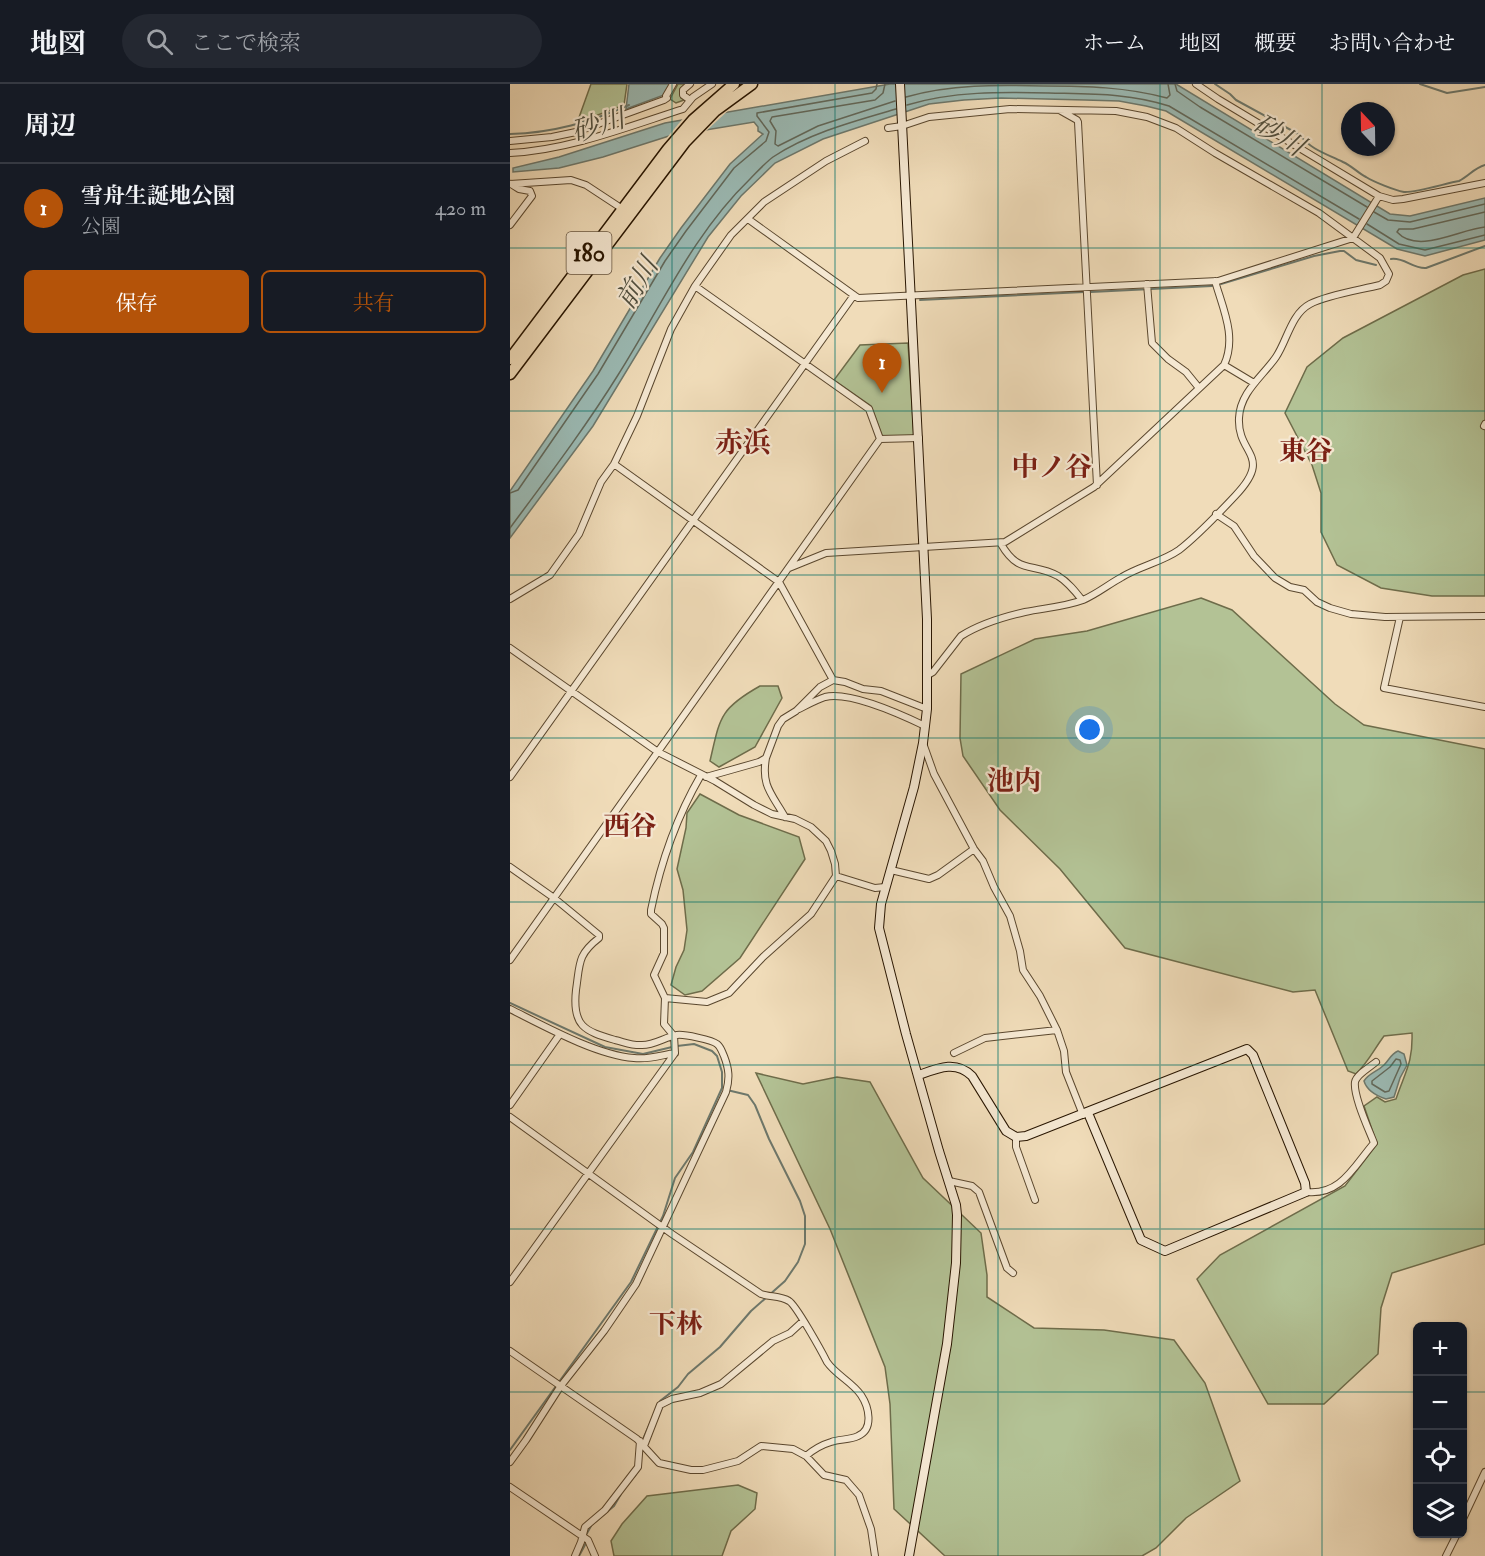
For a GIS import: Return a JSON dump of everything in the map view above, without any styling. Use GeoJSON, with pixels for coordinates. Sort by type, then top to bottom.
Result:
{"type":"FeatureCollection","features":[{"type":"Feature","properties":{"kind":"highway","name":"180"},"geometry":{"type":"LineString","coordinates":[[510,374],[668,149],[708,105],[734,84]]}},
{"type":"Feature","properties":{"kind":"highway","name":"180"},"geometry":{"type":"LineString","coordinates":[[510,359],[626,211],[698,127],[730,98],[752,84]]}},
{"type":"Feature","properties":{"kind":"street"},"geometry":{"type":"LineString","coordinates":[[510,141],[543,139],[604,123],[667,97],[673,84]]}},
{"type":"Feature","properties":{"kind":"street"},"geometry":{"type":"LineString","coordinates":[[690,84],[683,90],[683,94],[690,100]]}},
{"type":"Feature","properties":{"kind":"street"},"geometry":{"type":"LineString","coordinates":[[510,153],[561,147],[683,109],[690,100],[712,84]]}},
{"type":"Feature","properties":{"kind":"street"},"geometry":{"type":"LineString","coordinates":[[900,84],[919,438],[928,675],[923,743],[914,787],[880,904],[879,928],[907,1038],[956,1204],[957,1224],[947,1344],[909,1556]]}},
{"type":"Feature","properties":{"kind":"street"},"geometry":{"type":"LineString","coordinates":[[1196,84],[1378,198],[1403,200],[1485,183]]}},
{"type":"Feature","properties":{"kind":"street"},"geometry":{"type":"LineString","coordinates":[[888,128],[928,117],[1010,109],[1132,113],[1176,128],[1319,213],[1354,236],[1383,261],[1389,274],[1380,285],[1317,301],[1303,309],[1292,325],[1275,360],[1254,382],[1241,406],[1239,417],[1242,433],[1254,462],[1252,474],[1235,496],[1180,549],[1123,576],[1082,600],[996,619],[967,632],[928,675]]}},
{"type":"Feature","properties":{"kind":"street"},"geometry":{"type":"LineString","coordinates":[[1057,110],[1078,122],[1097,485]]}},
{"type":"Feature","properties":{"kind":"street"},"geometry":{"type":"LineString","coordinates":[[510,599],[550,575],[579,534],[602,482],[614,464],[636,416],[671,329],[695,286],[731,235],[773,196],[826,161],[865,141]]}},
{"type":"Feature","properties":{"kind":"street"},"geometry":{"type":"LineString","coordinates":[[510,225],[532,196],[530,191],[510,184],[571,180],[586,185],[626,211]]}},
{"type":"Feature","properties":{"kind":"street"},"geometry":{"type":"LineString","coordinates":[[748,219],[858,298],[1086,287],[1147,287],[1215,281],[1354,236],[1378,198]]}},
{"type":"Feature","properties":{"kind":"street"},"geometry":{"type":"LineString","coordinates":[[789,568],[826,553],[1001,544],[1097,485],[1224,365],[1231,335],[1215,281]]}},
{"type":"Feature","properties":{"kind":"street"},"geometry":{"type":"LineString","coordinates":[[695,286],[868,409],[880,439]]}},
{"type":"Feature","properties":{"kind":"street"},"geometry":{"type":"LineString","coordinates":[[1147,287],[1152,343],[1186,372],[1199,388]]}},
{"type":"Feature","properties":{"kind":"street"},"geometry":{"type":"LineString","coordinates":[[510,777],[854,295]]}},
{"type":"Feature","properties":{"kind":"street"},"geometry":{"type":"LineString","coordinates":[[1224,365],[1254,382]]}},
{"type":"Feature","properties":{"kind":"street"},"geometry":{"type":"LineString","coordinates":[[880,439],[919,438]]}},
{"type":"Feature","properties":{"kind":"street"},"geometry":{"type":"LineString","coordinates":[[510,960],[880,439]]}},
{"type":"Feature","properties":{"kind":"street"},"geometry":{"type":"LineString","coordinates":[[614,464],[779,582],[833,680]]}},
{"type":"Feature","properties":{"kind":"street"},"geometry":{"type":"LineString","coordinates":[[1216,514],[1234,526],[1260,564],[1275,578],[1286,585],[1304,590],[1317,602],[1330,608],[1351,614],[1385,618],[1485,616]]}},
{"type":"Feature","properties":{"kind":"street"},"geometry":{"type":"LineString","coordinates":[[1001,544],[1014,562],[1057,576],[1082,600]]}},
{"type":"Feature","properties":{"kind":"street"},"geometry":{"type":"LineString","coordinates":[[1400,617],[1384,688],[1485,707]]}},
{"type":"Feature","properties":{"kind":"street"},"geometry":{"type":"LineString","coordinates":[[510,648],[658,752],[754,806],[772,814],[804,822],[819,833],[831,850],[836,864],[836,876],[811,914],[763,957],[729,993],[707,1002],[664,998]]}},
{"type":"Feature","properties":{"kind":"street"},"geometry":{"type":"LineString","coordinates":[[796,711],[820,687],[833,680],[881,691],[927,709]]}},
{"type":"Feature","properties":{"kind":"street"},"geometry":{"type":"LineString","coordinates":[[785,817],[768,790],[764,772],[766,758],[783,719],[825,697],[835,696],[880,706],[925,726]]}},
{"type":"Feature","properties":{"kind":"street"},"geometry":{"type":"LineString","coordinates":[[923,743],[934,774],[974,849],[983,861],[1010,916],[1023,970],[1040,996],[1057,1030],[1064,1051],[1066,1072],[1141,1240],[1165,1251],[1306,1192],[1320,1192],[1342,1183],[1374,1143],[1358,1101],[1355,1083],[1376,1062]]}},
{"type":"Feature","properties":{"kind":"street"},"geometry":{"type":"LineString","coordinates":[[675,1045],[664,1024],[664,998],[654,975],[663,957],[664,928],[651,914],[666,851],[682,807],[704,776],[759,762],[766,758]]}},
{"type":"Feature","properties":{"kind":"street"},"geometry":{"type":"LineString","coordinates":[[891,870],[928,879],[938,875],[974,849]]}},
{"type":"Feature","properties":{"kind":"street"},"geometry":{"type":"LineString","coordinates":[[510,867],[554,898],[599,935],[599,938],[584,951],[575,1000],[578,1021],[585,1029],[594,1034],[633,1045],[656,1043],[675,1045]]}},
{"type":"Feature","properties":{"kind":"street"},"geometry":{"type":"LineString","coordinates":[[836,876],[875,888],[885,887]]}},
{"type":"Feature","properties":{"kind":"street"},"geometry":{"type":"LineString","coordinates":[[510,1008],[591,1047],[635,1059],[675,1045]]}},
{"type":"Feature","properties":{"kind":"street"},"geometry":{"type":"LineString","coordinates":[[954,1053],[985,1038],[1057,1030]]}},
{"type":"Feature","properties":{"kind":"street"},"geometry":{"type":"LineString","coordinates":[[510,1105],[560,1034]]}},
{"type":"Feature","properties":{"kind":"street"},"geometry":{"type":"LineString","coordinates":[[510,1282],[588,1173],[675,1045],[679,1035],[717,1044],[728,1068],[727,1090],[660,1225],[636,1284],[604,1331],[558,1386],[510,1462]]}},
{"type":"Feature","properties":{"kind":"street"},"geometry":{"type":"LineString","coordinates":[[919,1075],[951,1066],[966,1070],[1006,1131],[1016,1137],[1033,1135],[1247,1049],[1253,1055],[1305,1182],[1306,1192]]}},
{"type":"Feature","properties":{"kind":"street"},"geometry":{"type":"LineString","coordinates":[[510,1117],[660,1225],[768,1296],[782,1298],[792,1304],[832,1369],[862,1396],[869,1422],[866,1430],[860,1436],[815,1448],[806,1456]]}},
{"type":"Feature","properties":{"kind":"street"},"geometry":{"type":"LineString","coordinates":[[1016,1137],[1016,1147],[1035,1200]]}},
{"type":"Feature","properties":{"kind":"street"},"geometry":{"type":"LineString","coordinates":[[949,1181],[972,1186],[979,1192],[1007,1268],[1012,1273]]}},
{"type":"Feature","properties":{"kind":"street"},"geometry":{"type":"LineString","coordinates":[[575,1556],[585,1538],[589,1522],[605,1510],[638,1467],[642,1443],[660,1405],[721,1384],[773,1341],[802,1322]]}},
{"type":"Feature","properties":{"kind":"street"},"geometry":{"type":"LineString","coordinates":[[510,1351],[642,1443],[659,1463],[691,1470],[738,1461],[761,1446],[793,1449],[806,1456],[824,1475],[846,1480],[859,1495],[871,1529],[875,1556]]}},
{"type":"Feature","properties":{"kind":"street"},"geometry":{"type":"LineString","coordinates":[[1467,1510],[1485,1472]]}},
{"type":"Feature","properties":{"kind":"street"},"geometry":{"type":"LineString","coordinates":[[510,1487],[585,1538],[596,1556]]}},
{"type":"Feature","properties":{"kind":"street"},"geometry":{"type":"LineString","coordinates":[[1446,1556],[1455,1538]]}},
{"type":"Feature","properties":{"kind":"green space"},"geometry":{"type":"Polygon","coordinates":[[[591,84],[627,84],[624,105],[577,123],[591,84]]]}},
{"type":"Feature","properties":{"kind":"green space"},"geometry":{"type":"Polygon","coordinates":[[[678,84],[686,84],[680,89],[681,98],[684,100],[676,103],[670,99],[678,84]]]}},
{"type":"Feature","properties":{"kind":"green space"},"geometry":{"type":"Polygon","coordinates":[[[1485,269],[1485,596],[1432,596],[1381,588],[1337,565],[1321,532],[1321,493],[1312,465],[1285,413],[1307,367],[1343,338],[1463,275],[1485,269]]]}},
{"type":"Feature","properties":{"kind":"green space"},"geometry":{"type":"Polygon","coordinates":[[[908,343],[914,436],[882,436],[871,406],[834,380],[860,345],[908,343]]]}},
{"type":"Feature","properties":{"kind":"green space"},"geometry":{"type":"Polygon","coordinates":[[[1201,598],[1232,610],[1335,704],[1364,725],[1485,749],[1485,1244],[1392,1273],[1381,1308],[1378,1354],[1324,1404],[1268,1404],[1197,1279],[1220,1255],[1345,1186],[1377,1144],[1364,1106],[1377,1097],[1385,1102],[1396,1099],[1410,1060],[1412,1033],[1384,1036],[1356,1074],[1348,1071],[1315,990],[1293,992],[1125,948],[1060,869],[1000,810],[963,756],[960,738],[961,674],[1035,639],[1087,631],[1201,598]]]}},
{"type":"Feature","properties":{"kind":"green space"},"geometry":{"type":"Polygon","coordinates":[[[760,686],[778,686],[782,698],[755,747],[719,767],[710,761],[723,716],[736,701],[760,686]]]}},
{"type":"Feature","properties":{"kind":"green space"},"geometry":{"type":"Polygon","coordinates":[[[700,794],[739,815],[799,837],[805,859],[740,958],[702,991],[685,995],[671,985],[684,950],[687,930],[683,890],[677,869],[687,813],[700,794]]]}},
{"type":"Feature","properties":{"kind":"green space"},"geometry":{"type":"Polygon","coordinates":[[[756,1073],[803,1084],[837,1077],[870,1082],[923,1178],[981,1233],[987,1275],[987,1297],[1034,1328],[1104,1330],[1174,1340],[1205,1383],[1240,1481],[1186,1518],[1156,1548],[1142,1556],[945,1556],[894,1509],[890,1404],[885,1367],[830,1229],[756,1073]]]}},
{"type":"Feature","properties":{"kind":"green space"},"geometry":{"type":"Polygon","coordinates":[[[738,1485],[757,1493],[755,1509],[731,1531],[722,1556],[614,1556],[611,1541],[622,1524],[647,1496],[738,1485]]]}},
{"type":"Feature","properties":{"kind":"water"},"geometry":{"type":"Polygon","coordinates":[[[629,84],[670,84],[664,95],[626,109],[629,84]]]}},
{"type":"Feature","properties":{"kind":"water"},"geometry":{"type":"Polygon","coordinates":[[[890,84],[1176,84],[1390,214],[1410,216],[1485,198],[1485,240],[1425,256],[1397,249],[1166,111],[1146,106],[1119,101],[1001,98],[929,104],[823,139],[775,163],[741,196],[708,237],[593,426],[510,538],[510,491],[593,371],[660,258],[681,228],[730,164],[763,134],[758,131],[754,122],[669,136],[559,168],[513,172],[513,168],[559,157],[665,123],[890,84]]]}},
{"type":"Feature","properties":{"kind":"water"},"geometry":{"type":"Polygon","coordinates":[[[1398,1051],[1404,1054],[1407,1065],[1394,1097],[1386,1099],[1376,1095],[1365,1085],[1364,1081],[1398,1051]]]}},
{"type":"Feature","properties":{"kind":"pier"},"geometry":{"type":"Polygon","coordinates":[[[732,107],[704,133],[665,140],[685,116],[732,107]]]}},
{"type":"Feature","properties":{"kind":"waterway","name":"砂川"},"geometry":{"type":"LineString","coordinates":[[1215,84],[1236,100],[1300,135],[1314,148],[1346,164],[1360,174],[1400,191],[1416,191],[1459,181],[1485,165]]}},
{"type":"Feature","properties":{"kind":"waterway"},"geometry":{"type":"LineString","coordinates":[[1420,84],[1447,93],[1485,87]]}},
{"type":"Feature","properties":{"kind":"waterway","name":"砂川"},"geometry":{"type":"LineString","coordinates":[[510,134],[571,126],[629,105]]}},
{"type":"Feature","properties":{"kind":"waterway","name":"砂川"},"geometry":{"type":"LineString","coordinates":[[606,118],[640,106]]}},
{"type":"Feature","properties":{"kind":"waterway"},"geometry":{"type":"LineString","coordinates":[[1391,259],[1426,268],[1485,246]]}},
{"type":"Feature","properties":{"kind":"waterway"},"geometry":{"type":"LineString","coordinates":[[1221,284],[1314,256],[1340,251],[1344,251],[1356,260],[1376,265]]}},
{"type":"Feature","properties":{"kind":"waterway"},"geometry":{"type":"LineString","coordinates":[[1091,292],[1212,286]]}},
{"type":"Feature","properties":{"kind":"waterway"},"geometry":{"type":"LineString","coordinates":[[920,300],[1084,292]]}},
{"type":"Feature","properties":{"kind":"waterway"},"geometry":{"type":"LineString","coordinates":[[510,1003],[605,1047],[643,1054],[672,1047]]}},
{"type":"Feature","properties":{"kind":"waterway"},"geometry":{"type":"LineString","coordinates":[[510,1450],[631,1282],[663,1216],[675,1178],[693,1152],[722,1088],[722,1072],[717,1056],[712,1051],[694,1044],[677,1046]]}},
{"type":"Feature","properties":{"kind":"waterway"},"geometry":{"type":"LineString","coordinates":[[644,1437],[660,1401],[720,1347],[751,1311],[785,1281],[798,1262],[805,1244],[805,1216],[800,1201],[755,1105],[748,1095],[727,1090]]}},
{"type":"Feature","properties":{"kind":"waterway"},"geometry":{"type":"LineString","coordinates":[[634,1477],[641,1467]]}},
{"type":"Feature","properties":{"kind":"waterway"},"geometry":{"type":"LineString","coordinates":[[595,1522],[614,1506],[621,1494]]}},
{"type":"Feature","properties":{"kind":"waterway"},"geometry":{"type":"LineString","coordinates":[[579,1556],[591,1526]]}},
{"type":"Feature","properties":{"kind":"place","name":"雪舟生誕地公園"},"geometry":{"type":"Point","coordinates":[882,393]}},
{"type":"Feature","properties":{"kind":"district","name":"赤浜"},"geometry":{"type":"Point","coordinates":[743,442]}},
{"type":"Feature","properties":{"kind":"district","name":"東谷"},"geometry":{"type":"Point","coordinates":[1306,451]}},
{"type":"Feature","properties":{"kind":"district","name":"中ノ谷"},"geometry":{"type":"Point","coordinates":[1052,467]}},
{"type":"Feature","properties":{"kind":"district","name":"池内"},"geometry":{"type":"Point","coordinates":[1014,781]}},
{"type":"Feature","properties":{"kind":"district","name":"西谷"},"geometry":{"type":"Point","coordinates":[630,826]}},
{"type":"Feature","properties":{"kind":"district","name":"下林"},"geometry":{"type":"Point","coordinates":[676,1324]}},
{"type":"Feature","properties":{"kind":"water label","name":"前川"},"geometry":{"type":"Point","coordinates":[637,283]}}]}
